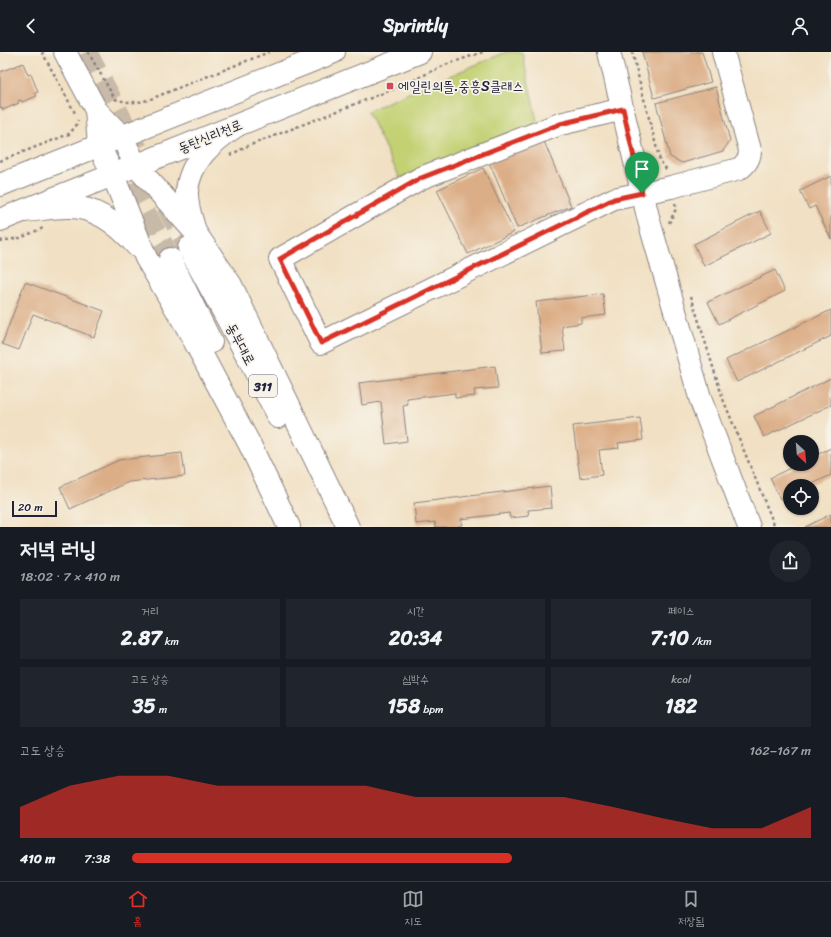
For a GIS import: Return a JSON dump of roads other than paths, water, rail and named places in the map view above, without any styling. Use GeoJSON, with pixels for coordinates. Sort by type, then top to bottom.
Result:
{"type":"FeatureCollection","features":[{"type":"Feature","properties":{"kind":"main road"},"geometry":{"type":"LineString","coordinates":[[65,52],[96,110],[122,137],[136,166],[192,240],[231,285],[348,527]]}},
{"type":"Feature","properties":{"kind":"main road"},"geometry":{"type":"LineString","coordinates":[[0,185],[334,52]]}},
{"type":"Feature","properties":{"kind":"main road","name":"동탄신리천로"},"geometry":{"type":"LineString","coordinates":[[0,220],[420,52]]}},
{"type":"Feature","properties":{"kind":"main road"},"geometry":{"type":"LineString","coordinates":[[609,52],[642,193],[701,401],[749,527]]}},
{"type":"Feature","properties":{"kind":"main road"},"geometry":{"type":"LineString","coordinates":[[623,109],[560,124],[421,178],[280,259],[321,343],[614,199],[738,169],[745,164],[750,156],[750,150],[723,52]]}},
{"type":"Feature","properties":{"kind":"main road"},"geometry":{"type":"LineString","coordinates":[[96,110],[99,145],[113,175],[146,258]]}},
{"type":"Feature","properties":{"kind":"main road"},"geometry":{"type":"LineString","coordinates":[[192,240],[187,192],[191,172],[202,155],[217,139],[236,126]]}},
{"type":"Feature","properties":{"kind":"main road"},"geometry":{"type":"LineString","coordinates":[[24,211],[68,207],[91,210],[113,222],[129,237],[146,258],[188,329],[239,424],[289,527]]}},
{"type":"Feature","properties":{"kind":"main road","name":"동부대로"},"geometry":{"type":"LineString","coordinates":[[192,240],[249,359],[333,527]]}},
{"type":"Feature","properties":{"kind":"main road","name":"동부대로"},"geometry":{"type":"LineString","coordinates":[[170,259],[303,527]]}},
{"type":"Feature","properties":{"kind":"tunnel"},"geometry":{"type":"LineString","coordinates":[[86,52],[137,149]]}},
{"type":"Feature","properties":{"kind":"tunnel"},"geometry":{"type":"LineString","coordinates":[[114,155],[170,259]]}},
{"type":"Feature","properties":{"kind":"tunnel"},"geometry":{"type":"LineString","coordinates":[[167,206],[189,248]]}},
{"type":"Feature","properties":{"kind":"place","name":"에일린의뜰.중흥S클래스"},"geometry":{"type":"Point","coordinates":[390,86]}}]}
